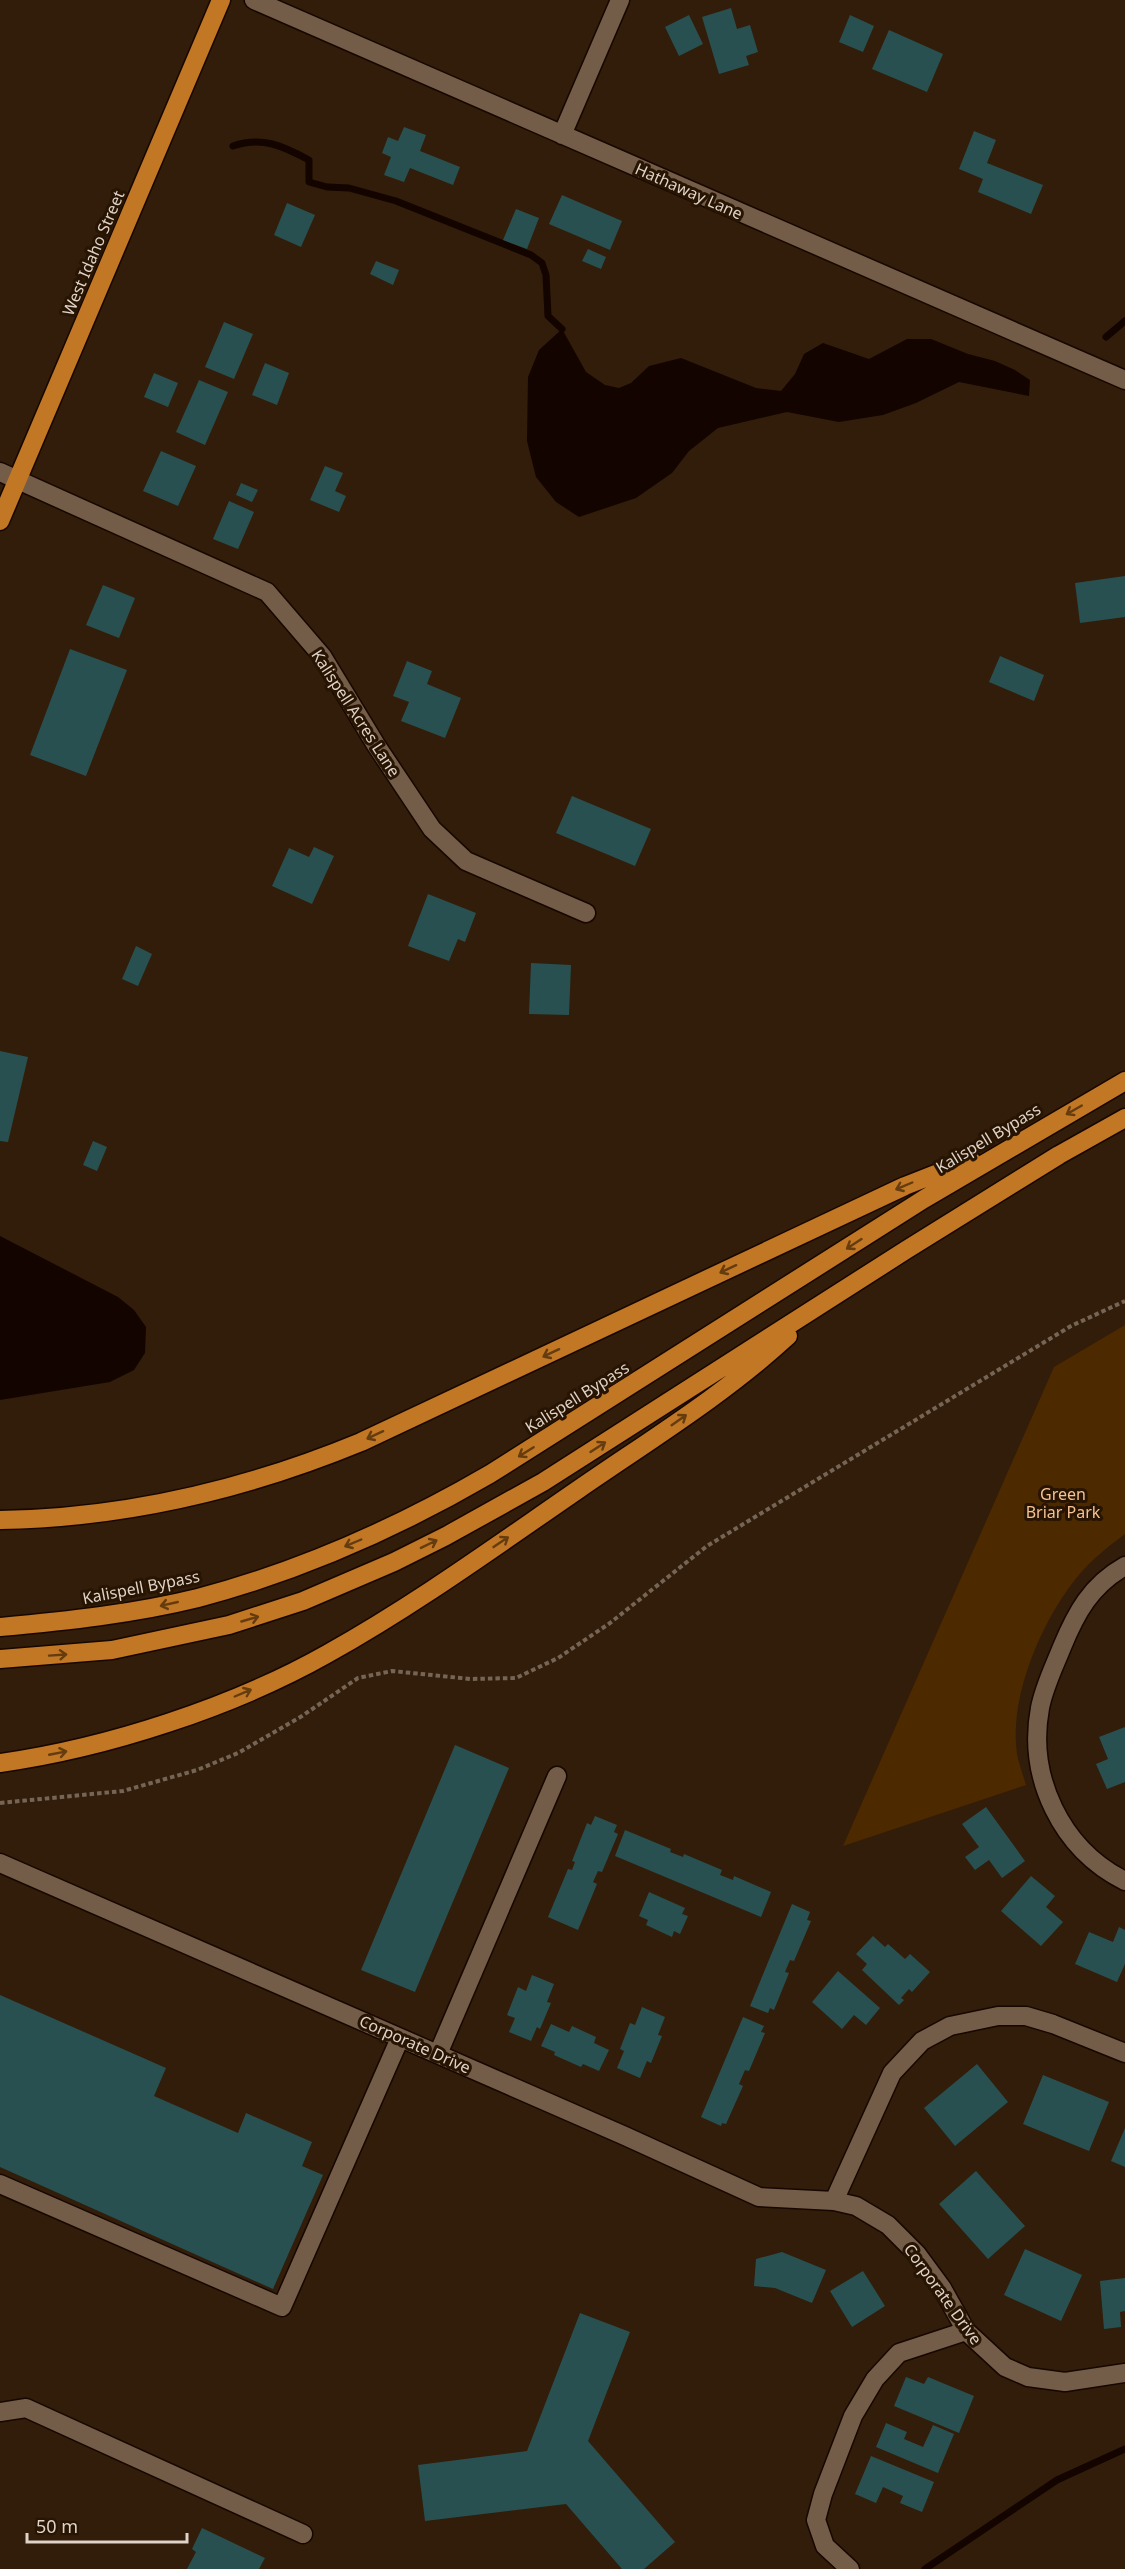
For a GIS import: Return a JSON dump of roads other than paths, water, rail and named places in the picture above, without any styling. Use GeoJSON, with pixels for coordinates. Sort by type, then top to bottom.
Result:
{"type":"FeatureCollection","features":[{"type":"Feature","properties":{"kind":"highway","name":"West Idaho Street"},"geometry":{"type":"LineString","coordinates":[[0,521],[221,0]]}},
{"type":"Feature","properties":{"kind":"highway","name":"Kalispell Bypass"},"geometry":{"type":"LineString","coordinates":[[0,1627],[116,1614],[197,1598],[269,1576],[342,1548],[407,1519],[490,1474],[924,1198],[1125,1081]]}},
{"type":"Feature","properties":{"kind":"highway"},"geometry":{"type":"LineString","coordinates":[[0,1659],[71,1654],[152,1643],[265,1615],[340,1586],[446,1536],[543,1482],[1033,1171],[1125,1118]]}},
{"type":"Feature","properties":{"kind":"highway"},"geometry":{"type":"LineString","coordinates":[[0,1520],[58,1516],[168,1502],[240,1485],[319,1459],[361,1442],[905,1186],[1017,1142]]}},
{"type":"Feature","properties":{"kind":"highway"},"geometry":{"type":"LineString","coordinates":[[0,1762],[95,1745],[151,1728],[246,1692],[327,1655],[424,1594],[723,1389],[776,1347],[821,1305]]}},
{"type":"Feature","properties":{"kind":"street","name":"Hathaway Lane"},"geometry":{"type":"LineString","coordinates":[[254,0],[1125,380]]}},
{"type":"Feature","properties":{"kind":"street"},"geometry":{"type":"LineString","coordinates":[[562,135],[620,0]]}},
{"type":"Feature","properties":{"kind":"street","name":"Kalispell Acres Lane"},"geometry":{"type":"LineString","coordinates":[[0,472],[267,592],[322,656],[432,829],[466,861],[586,913]]}},
{"type":"Feature","properties":{"kind":"street"},"geometry":{"type":"LineString","coordinates":[[1125,1566],[1100,1583],[1076,1614],[1046,1687],[1039,1715],[1037,1744],[1043,1783],[1060,1820],[1087,1852],[1125,1881]]}},
{"type":"Feature","properties":{"kind":"street"},"geometry":{"type":"LineString","coordinates":[[438,2054],[556,1776]]}},
{"type":"Feature","properties":{"kind":"street","name":"Corporate Drive"},"geometry":{"type":"LineString","coordinates":[[0,1863],[759,2197],[834,2201],[856,2206],[888,2225],[917,2254],[942,2288],[966,2331],[1005,2367],[1028,2377],[1065,2382],[1125,2373]]}},
{"type":"Feature","properties":{"kind":"street"},"geometry":{"type":"LineString","coordinates":[[834,2201],[892,2073],[922,2041],[950,2026],[998,2016],[1026,2016],[1053,2024],[1125,2053]]}},
{"type":"Feature","properties":{"kind":"street"},"geometry":{"type":"LineString","coordinates":[[0,2184],[282,2307],[400,2038]]}},
{"type":"Feature","properties":{"kind":"street"},"geometry":{"type":"LineString","coordinates":[[850,2569],[825,2546],[816,2520],[823,2494],[853,2416],[875,2379],[899,2353],[966,2331]]}},
{"type":"Feature","properties":{"kind":"street"},"geometry":{"type":"LineString","coordinates":[[0,2412],[26,2408],[303,2534]]}},
{"type":"Feature","properties":{"kind":"waterway"},"geometry":{"type":"LineString","coordinates":[[233,146],[263,142],[290,150],[309,160],[309,182],[327,187],[349,188],[396,201],[531,255],[542,263],[546,275],[548,316],[562,329]]}},
{"type":"Feature","properties":{"kind":"waterway"},"geometry":{"type":"LineString","coordinates":[[1106,337],[1125,321]]}},
{"type":"Feature","properties":{"kind":"waterway"},"geometry":{"type":"LineString","coordinates":[[925,2569],[1057,2480],[1125,2449]]}},
{"type":"Feature","properties":{"kind":"park label","name":"Green Briar Park"},"geometry":{"type":"Point","coordinates":[1063,1503]}}]}
